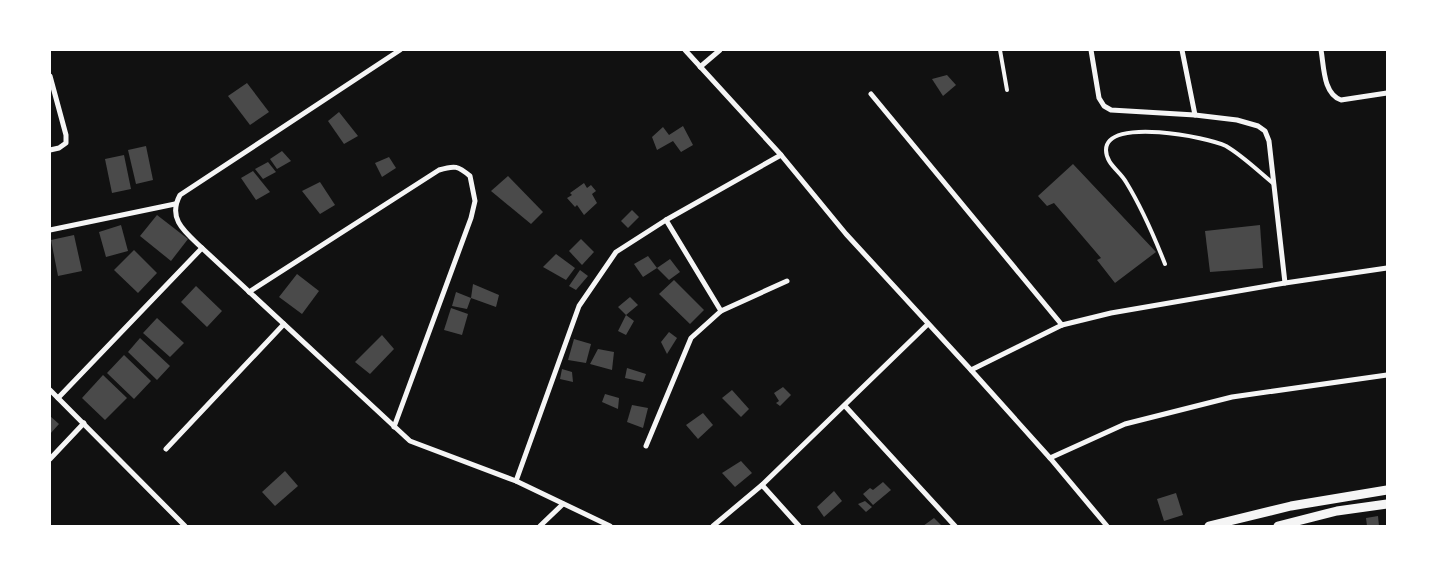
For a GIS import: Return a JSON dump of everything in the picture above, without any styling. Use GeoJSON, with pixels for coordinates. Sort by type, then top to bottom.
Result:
{"type":"FeatureCollection","features":[{"type":"Feature","properties":{"kind":"street"},"geometry":{"type":"LineString","coordinates":[[400,50],[180,195],[175,204],[175,217],[183,229],[202,248],[410,441],[516,481],[610,526]]}},
{"type":"Feature","properties":{"kind":"street"},"geometry":{"type":"LineString","coordinates":[[685,50],[781,155],[846,234],[1050,458],[1107,526]]}},
{"type":"Feature","properties":{"kind":"street"},"geometry":{"type":"LineString","coordinates":[[700,67],[720,50]]}},
{"type":"Feature","properties":{"kind":"street"},"geometry":{"type":"LineString","coordinates":[[1091,50],[1099,98],[1104,106],[1112,110],[1195,115],[1237,120],[1258,126],[1265,131],[1269,141],[1285,283]]}},
{"type":"Feature","properties":{"kind":"street"},"geometry":{"type":"LineString","coordinates":[[1182,50],[1195,115]]}},
{"type":"Feature","properties":{"kind":"street"},"geometry":{"type":"LineString","coordinates":[[1321,50],[1328,89],[1334,98],[1341,100],[1387,93]]}},
{"type":"Feature","properties":{"kind":"street"},"geometry":{"type":"LineString","coordinates":[[50,76],[66,135],[66,144],[50,150]]}},
{"type":"Feature","properties":{"kind":"street"},"geometry":{"type":"LineString","coordinates":[[871,94],[1062,325]]}},
{"type":"Feature","properties":{"kind":"street"},"geometry":{"type":"LineString","coordinates":[[516,481],[579,306],[616,252],[666,220],[781,155]]}},
{"type":"Feature","properties":{"kind":"street"},"geometry":{"type":"LineString","coordinates":[[249,292],[439,170],[452,166],[470,176],[475,201],[471,218],[394,427]]}},
{"type":"Feature","properties":{"kind":"street"},"geometry":{"type":"LineString","coordinates":[[50,230],[175,204]]}},
{"type":"Feature","properties":{"kind":"street"},"geometry":{"type":"LineString","coordinates":[[666,220],[721,311]]}},
{"type":"Feature","properties":{"kind":"street"},"geometry":{"type":"LineString","coordinates":[[58,398],[202,248]]}},
{"type":"Feature","properties":{"kind":"street"},"geometry":{"type":"LineString","coordinates":[[971,370],[1062,325],[1111,313],[1285,283],[1387,268]]}},
{"type":"Feature","properties":{"kind":"street"},"geometry":{"type":"LineString","coordinates":[[646,446],[691,338],[721,311],[787,281]]}},
{"type":"Feature","properties":{"kind":"street"},"geometry":{"type":"LineString","coordinates":[[166,449],[284,324]]}},
{"type":"Feature","properties":{"kind":"street"},"geometry":{"type":"LineString","coordinates":[[713,526],[762,485],[928,324]]}},
{"type":"Feature","properties":{"kind":"street"},"geometry":{"type":"LineString","coordinates":[[1050,458],[1125,424],[1232,397],[1387,375]]}},
{"type":"Feature","properties":{"kind":"street"},"geometry":{"type":"LineString","coordinates":[[50,390],[185,526]]}},
{"type":"Feature","properties":{"kind":"street"},"geometry":{"type":"LineString","coordinates":[[845,406],[955,526]]}},
{"type":"Feature","properties":{"kind":"street"},"geometry":{"type":"LineString","coordinates":[[50,458],[84,424]]}},
{"type":"Feature","properties":{"kind":"street"},"geometry":{"type":"LineString","coordinates":[[762,485],[799,526]]}},
{"type":"Feature","properties":{"kind":"street"},"geometry":{"type":"LineString","coordinates":[[1209,526],[1291,506],[1387,490]]}},
{"type":"Feature","properties":{"kind":"street"},"geometry":{"type":"LineString","coordinates":[[540,526],[564,504]]}},
{"type":"Feature","properties":{"kind":"street"},"geometry":{"type":"LineString","coordinates":[[1278,526],[1337,511],[1387,504]]}},
{"type":"Feature","properties":{"kind":"lane"},"geometry":{"type":"LineString","coordinates":[[1000,50],[1007,90]]}},
{"type":"Feature","properties":{"kind":"lane"},"geometry":{"type":"LineString","coordinates":[[1165,264],[1142,210],[1125,180],[1108,159],[1106,148],[1110,141],[1116,137],[1144,130],[1196,138],[1224,145],[1244,158],[1274,184]]}},
{"type":"Feature","properties":{"kind":"building"},"geometry":{"type":"Polygon","coordinates":[[[947,75],[956,85],[943,96],[932,79],[947,75]]]}},
{"type":"Feature","properties":{"kind":"building"},"geometry":{"type":"Polygon","coordinates":[[[247,83],[269,112],[250,125],[228,96],[247,83]]]}},
{"type":"Feature","properties":{"kind":"building"},"geometry":{"type":"Polygon","coordinates":[[[339,112],[358,136],[344,144],[328,121],[339,112]]]}},
{"type":"Feature","properties":{"kind":"building"},"geometry":{"type":"Polygon","coordinates":[[[683,126],[693,145],[681,152],[673,141],[657,150],[652,137],[663,127],[669,135],[683,126]]]}},
{"type":"Feature","properties":{"kind":"building"},"geometry":{"type":"Polygon","coordinates":[[[146,146],[153,180],[136,184],[128,150],[146,146]]]}},
{"type":"Feature","properties":{"kind":"building"},"geometry":{"type":"Polygon","coordinates":[[[282,151],[291,161],[277,169],[270,159],[282,151]]]}},
{"type":"Feature","properties":{"kind":"building"},"geometry":{"type":"Polygon","coordinates":[[[124,155],[131,189],[112,193],[105,159],[124,155]]]}},
{"type":"Feature","properties":{"kind":"building"},"geometry":{"type":"Polygon","coordinates":[[[389,157],[396,168],[382,177],[375,163],[389,157]]]}},
{"type":"Feature","properties":{"kind":"building"},"geometry":{"type":"Polygon","coordinates":[[[268,162],[276,172],[263,179],[255,169],[268,162]]]}},
{"type":"Feature","properties":{"kind":"building"},"geometry":{"type":"Polygon","coordinates":[[[1073,164],[1156,252],[1115,283],[1097,260],[1101,258],[1054,203],[1047,206],[1038,196],[1073,164]]]}},
{"type":"Feature","properties":{"kind":"building"},"geometry":{"type":"Polygon","coordinates":[[[253,171],[270,192],[256,200],[241,178],[253,171]]]}},
{"type":"Feature","properties":{"kind":"building"},"geometry":{"type":"Polygon","coordinates":[[[508,176],[543,212],[531,224],[491,191],[508,176]]]}},
{"type":"Feature","properties":{"kind":"building"},"geometry":{"type":"Polygon","coordinates":[[[320,182],[335,205],[320,214],[302,191],[320,182]]]}},
{"type":"Feature","properties":{"kind":"building"},"geometry":{"type":"Polygon","coordinates":[[[584,183],[587,188],[591,185],[596,191],[592,194],[597,203],[584,215],[577,205],[575,207],[567,198],[572,195],[570,193],[584,183]]]}},
{"type":"Feature","properties":{"kind":"building"},"geometry":{"type":"Polygon","coordinates":[[[632,210],[639,217],[628,228],[621,221],[632,210]]]}},
{"type":"Feature","properties":{"kind":"building"},"geometry":{"type":"Polygon","coordinates":[[[157,215],[188,239],[171,261],[140,236],[157,215]]]}},
{"type":"Feature","properties":{"kind":"building"},"geometry":{"type":"Polygon","coordinates":[[[121,225],[128,251],[106,257],[99,232],[121,225]]]}},
{"type":"Feature","properties":{"kind":"building"},"geometry":{"type":"Polygon","coordinates":[[[1260,225],[1263,268],[1210,272],[1205,231],[1260,225]]]}},
{"type":"Feature","properties":{"kind":"building"},"geometry":{"type":"Polygon","coordinates":[[[74,235],[82,271],[58,276],[51,240],[74,235]]]}},
{"type":"Feature","properties":{"kind":"building"},"geometry":{"type":"Polygon","coordinates":[[[581,239],[594,252],[582,265],[569,251],[581,239]]]}},
{"type":"Feature","properties":{"kind":"building"},"geometry":{"type":"Polygon","coordinates":[[[134,250],[157,273],[138,293],[114,270],[134,250]]]}},
{"type":"Feature","properties":{"kind":"building"},"geometry":{"type":"Polygon","coordinates":[[[556,254],[575,268],[566,280],[543,267],[556,254]]]}},
{"type":"Feature","properties":{"kind":"building"},"geometry":{"type":"Polygon","coordinates":[[[648,256],[657,268],[643,277],[634,264],[648,256]]]}},
{"type":"Feature","properties":{"kind":"building"},"geometry":{"type":"Polygon","coordinates":[[[670,259],[680,272],[669,280],[657,268],[670,259]]]}},
{"type":"Feature","properties":{"kind":"building"},"geometry":{"type":"Polygon","coordinates":[[[580,270],[588,276],[576,290],[569,286],[580,270]]]}},
{"type":"Feature","properties":{"kind":"building"},"geometry":{"type":"Polygon","coordinates":[[[297,274],[319,291],[302,314],[279,297],[297,274]]]}},
{"type":"Feature","properties":{"kind":"building"},"geometry":{"type":"Polygon","coordinates":[[[674,280],[704,310],[690,324],[659,294],[674,280]]]}},
{"type":"Feature","properties":{"kind":"building"},"geometry":{"type":"Polygon","coordinates":[[[473,284],[499,295],[496,307],[471,298],[473,284]]]}},
{"type":"Feature","properties":{"kind":"building"},"geometry":{"type":"Polygon","coordinates":[[[196,286],[222,311],[207,327],[181,302],[196,286]]]}},
{"type":"Feature","properties":{"kind":"building"},"geometry":{"type":"Polygon","coordinates":[[[456,292],[471,298],[467,309],[452,306],[456,292]]]}},
{"type":"Feature","properties":{"kind":"building"},"geometry":{"type":"Polygon","coordinates":[[[630,297],[638,305],[626,315],[618,307],[630,297]]]}},
{"type":"Feature","properties":{"kind":"building"},"geometry":{"type":"Polygon","coordinates":[[[451,308],[468,314],[462,335],[444,330],[451,308]]]}},
{"type":"Feature","properties":{"kind":"building"},"geometry":{"type":"Polygon","coordinates":[[[626,315],[634,321],[626,335],[618,331],[626,315]]]}},
{"type":"Feature","properties":{"kind":"building"},"geometry":{"type":"Polygon","coordinates":[[[157,318],[184,343],[170,357],[143,333],[157,318]]]}},
{"type":"Feature","properties":{"kind":"building"},"geometry":{"type":"Polygon","coordinates":[[[669,332],[677,338],[667,354],[661,342],[669,332]]]}},
{"type":"Feature","properties":{"kind":"building"},"geometry":{"type":"Polygon","coordinates":[[[382,335],[394,349],[370,374],[355,362],[382,335]]]}},
{"type":"Feature","properties":{"kind":"building"},"geometry":{"type":"Polygon","coordinates":[[[140,338],[170,366],[157,380],[128,352],[140,338]]]}},
{"type":"Feature","properties":{"kind":"building"},"geometry":{"type":"Polygon","coordinates":[[[574,339],[591,344],[586,363],[568,360],[574,339]]]}},
{"type":"Feature","properties":{"kind":"building"},"geometry":{"type":"Polygon","coordinates":[[[598,349],[614,352],[612,370],[590,364],[598,349]]]}},
{"type":"Feature","properties":{"kind":"building"},"geometry":{"type":"Polygon","coordinates":[[[124,355],[151,381],[134,399],[107,373],[124,355]]]}},
{"type":"Feature","properties":{"kind":"building"},"geometry":{"type":"Polygon","coordinates":[[[627,368],[646,374],[643,382],[625,378],[627,368]]]}},
{"type":"Feature","properties":{"kind":"building"},"geometry":{"type":"Polygon","coordinates":[[[562,369],[572,372],[573,382],[560,379],[562,369]]]}},
{"type":"Feature","properties":{"kind":"building"},"geometry":{"type":"Polygon","coordinates":[[[103,375],[127,398],[105,420],[82,398],[103,375]]]}},
{"type":"Feature","properties":{"kind":"building"},"geometry":{"type":"Polygon","coordinates":[[[783,387],[791,395],[780,406],[776,403],[779,401],[774,393],[783,387]]]}},
{"type":"Feature","properties":{"kind":"building"},"geometry":{"type":"Polygon","coordinates":[[[732,390],[749,409],[741,417],[722,398],[732,390]]]}},
{"type":"Feature","properties":{"kind":"building"},"geometry":{"type":"Polygon","coordinates":[[[605,394],[619,398],[618,409],[602,402],[605,394]]]}},
{"type":"Feature","properties":{"kind":"building"},"geometry":{"type":"Polygon","coordinates":[[[632,405],[648,408],[643,428],[627,422],[632,405]]]}},
{"type":"Feature","properties":{"kind":"building"},"geometry":{"type":"Polygon","coordinates":[[[703,413],[713,425],[698,439],[686,425],[703,413]]]}},
{"type":"Feature","properties":{"kind":"building"},"geometry":{"type":"Polygon","coordinates":[[[50,416],[59,424],[50,434],[50,416]]]}},
{"type":"Feature","properties":{"kind":"building"},"geometry":{"type":"Polygon","coordinates":[[[741,461],[752,473],[735,487],[722,473],[741,461]]]}},
{"type":"Feature","properties":{"kind":"building"},"geometry":{"type":"Polygon","coordinates":[[[285,471],[298,486],[275,506],[262,492],[285,471]]]}},
{"type":"Feature","properties":{"kind":"building"},"geometry":{"type":"Polygon","coordinates":[[[883,482],[891,490],[873,505],[863,494],[870,488],[873,490],[883,482]]]}},
{"type":"Feature","properties":{"kind":"building"},"geometry":{"type":"Polygon","coordinates":[[[834,491],[842,501],[824,517],[817,507],[834,491]]]}},
{"type":"Feature","properties":{"kind":"building"},"geometry":{"type":"Polygon","coordinates":[[[1176,493],[1183,515],[1164,521],[1157,499],[1176,493]]]}},
{"type":"Feature","properties":{"kind":"building"},"geometry":{"type":"Polygon","coordinates":[[[865,501],[872,507],[866,512],[858,504],[865,501]]]}},
{"type":"Feature","properties":{"kind":"building"},"geometry":{"type":"Polygon","coordinates":[[[1378,516],[1379,526],[1367,526],[1366,518],[1378,516]]]}},
{"type":"Feature","properties":{"kind":"building"},"geometry":{"type":"Polygon","coordinates":[[[934,518],[941,525],[923,526],[934,518]]]}}]}
